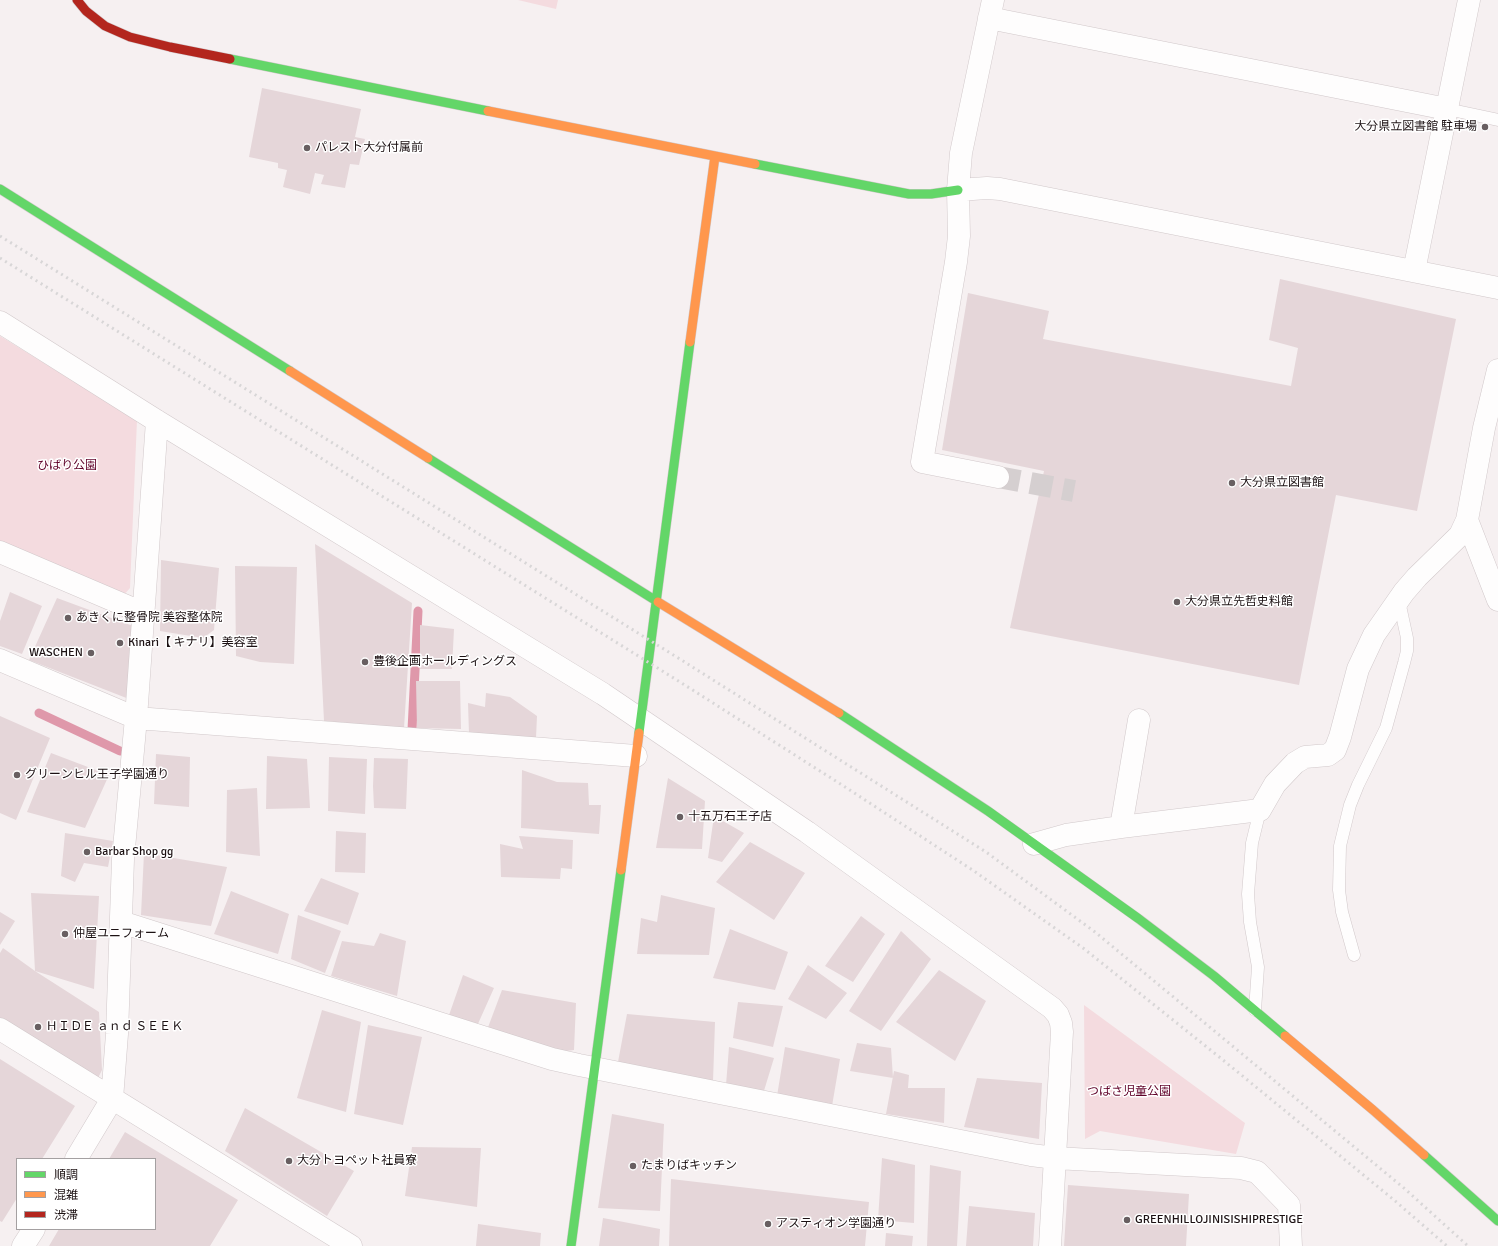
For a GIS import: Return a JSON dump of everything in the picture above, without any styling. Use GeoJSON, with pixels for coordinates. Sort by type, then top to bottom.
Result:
{"type":"FeatureCollection","features":[{"type":"Feature","properties":{"kind":"street"},"geometry":{"type":"LineString","coordinates":[[77,0],[86,11],[105,26],[130,37],[147,42],[909,194],[931,194],[987,188],[1000,189],[1498,288]]}},
{"type":"Feature","properties":{"kind":"street"},"geometry":{"type":"LineString","coordinates":[[1414,271],[1469,0]]}},
{"type":"Feature","properties":{"kind":"street"},"geometry":{"type":"LineString","coordinates":[[998,477],[922,462],[956,262],[959,236],[958,190],[961,153],[991,9],[1447,109]]}},
{"type":"Feature","properties":{"kind":"street"},"geometry":{"type":"LineString","coordinates":[[571,1246],[715,156]]}},
{"type":"Feature","properties":{"kind":"street"},"geometry":{"type":"LineString","coordinates":[[0,188],[656,601],[828,706],[988,811],[1139,919],[1214,976],[1373,1110],[1498,1221]]}},
{"type":"Feature","properties":{"kind":"street"},"geometry":{"type":"LineString","coordinates":[[0,322],[157,421],[597,690],[807,832],[1052,1008],[1061,1023],[1062,1032],[1050,1246]]}},
{"type":"Feature","properties":{"kind":"street"},"geometry":{"type":"LineString","coordinates":[[1034,844],[1066,835],[1260,810],[1275,784],[1295,763],[1305,757],[1328,755],[1335,750],[1362,658],[1374,635],[1417,578],[1460,535],[1467,520],[1484,428],[1498,370]]}},
{"type":"Feature","properties":{"kind":"street"},"geometry":{"type":"LineString","coordinates":[[77,1158],[112,1099],[117,1034],[123,859],[136,718],[157,421]]}},
{"type":"Feature","properties":{"kind":"street"},"geometry":{"type":"LineString","coordinates":[[1467,520],[1498,600]]}},
{"type":"Feature","properties":{"kind":"street"},"geometry":{"type":"LineString","coordinates":[[0,552],[143,613]]}},
{"type":"Feature","properties":{"kind":"street"},"geometry":{"type":"LineString","coordinates":[[0,660],[136,718],[636,756]]}},
{"type":"Feature","properties":{"kind":"street"},"geometry":{"type":"LineString","coordinates":[[1121,827],[1139,720]]}},
{"type":"Feature","properties":{"kind":"street"},"geometry":{"type":"LineString","coordinates":[[121,922],[552,1059],[1055,1158],[1242,1168],[1257,1172],[1289,1205],[1291,1246]]}},
{"type":"Feature","properties":{"kind":"street"},"geometry":{"type":"LineString","coordinates":[[0,1029],[351,1246]]}},
{"type":"Feature","properties":{"kind":"street"},"geometry":{"type":"LineString","coordinates":[[23,1246],[33,1230]]}},
{"type":"Feature","properties":{"kind":"lane"},"geometry":{"type":"LineString","coordinates":[[1447,109],[1498,120]]}},
{"type":"Feature","properties":{"kind":"lane"},"geometry":{"type":"LineString","coordinates":[[1354,955],[1342,912],[1339,890],[1340,846],[1350,804],[1386,728],[1407,651],[1407,638],[1399,601]]}},
{"type":"Feature","properties":{"kind":"lane"},"geometry":{"type":"LineString","coordinates":[[1255,1010],[1258,967],[1250,922],[1248,894],[1252,843],[1260,810]]}},
{"type":"Feature","properties":{"kind":"green space"},"geometry":{"type":"Polygon","coordinates":[[[518,0],[558,0],[556,9],[518,0]]]}},
{"type":"Feature","properties":{"kind":"green space","name":"ひばり公園"},"geometry":{"type":"Polygon","coordinates":[[[0,336],[137,420],[130,588],[122,597],[0,542],[0,336]]]}},
{"type":"Feature","properties":{"kind":"green space","name":"つばさ児童公園"},"geometry":{"type":"Polygon","coordinates":[[[1084,1005],[1245,1123],[1236,1154],[1100,1131],[1085,1139],[1084,1005]]]}},
{"type":"Feature","properties":{"kind":"building","name":"パレスト大分付属前"},"geometry":{"type":"Polygon","coordinates":[[[262,88],[361,109],[355,137],[365,139],[359,165],[350,164],[345,188],[321,184],[324,175],[315,173],[310,194],[283,187],[287,170],[278,168],[278,163],[249,157],[262,88]]]}},
{"type":"Feature","properties":{"kind":"building","name":"大分県立図書館"},"geometry":{"type":"Polygon","coordinates":[[[1280,279],[1456,319],[1417,511],[1336,495],[1299,685],[1010,628],[1044,471],[942,450],[968,293],[1049,311],[1043,339],[1291,386],[1298,348],[1269,340],[1280,279]]]}},
{"type":"Feature","properties":{"kind":"building","name":"豊後企画ホールディングス"},"geometry":{"type":"Polygon","coordinates":[[[315,544],[412,603],[404,728],[324,721],[315,544]]]}},
{"type":"Feature","properties":{"kind":"building"},"geometry":{"type":"Polygon","coordinates":[[[161,560],[219,568],[214,630],[203,638],[160,631],[161,560]]]}},
{"type":"Feature","properties":{"kind":"building"},"geometry":{"type":"Polygon","coordinates":[[[235,566],[297,567],[294,664],[260,662],[236,656],[235,566]]]}},
{"type":"Feature","properties":{"kind":"building"},"geometry":{"type":"Polygon","coordinates":[[[10,592],[42,606],[22,654],[0,646],[0,621],[10,592]]]}},
{"type":"Feature","properties":{"kind":"building"},"geometry":{"type":"Polygon","coordinates":[[[57,598],[133,626],[129,662],[129,699],[29,660],[57,598]]]}},
{"type":"Feature","properties":{"kind":"building"},"geometry":{"type":"Polygon","coordinates":[[[420,625],[454,629],[452,669],[420,669],[420,625]]]}},
{"type":"Feature","properties":{"kind":"building"},"geometry":{"type":"Polygon","coordinates":[[[416,681],[460,681],[461,729],[417,728],[416,681]]]}},
{"type":"Feature","properties":{"kind":"building"},"geometry":{"type":"Polygon","coordinates":[[[486,693],[510,697],[537,716],[536,738],[469,734],[468,703],[485,707],[486,693]]]}},
{"type":"Feature","properties":{"kind":"building","name":"グリーンヒル王子学園通り"},"geometry":{"type":"Polygon","coordinates":[[[0,716],[50,738],[16,820],[0,813],[0,716]]]}},
{"type":"Feature","properties":{"kind":"building"},"geometry":{"type":"Polygon","coordinates":[[[51,753],[109,775],[85,828],[27,812],[51,753]]]}},
{"type":"Feature","properties":{"kind":"building"},"geometry":{"type":"Polygon","coordinates":[[[156,754],[190,757],[189,807],[154,804],[156,754]]]}},
{"type":"Feature","properties":{"kind":"building"},"geometry":{"type":"Polygon","coordinates":[[[267,756],[307,759],[310,808],[266,809],[267,756]]]}},
{"type":"Feature","properties":{"kind":"building"},"geometry":{"type":"Polygon","coordinates":[[[329,757],[367,759],[365,814],[328,811],[329,757]]]}},
{"type":"Feature","properties":{"kind":"building"},"geometry":{"type":"Polygon","coordinates":[[[374,758],[408,759],[406,809],[374,808],[374,758]]]}},
{"type":"Feature","properties":{"kind":"building"},"geometry":{"type":"Polygon","coordinates":[[[522,770],[557,782],[588,783],[589,805],[601,805],[599,834],[521,828],[522,770]]]}},
{"type":"Feature","properties":{"kind":"building"},"geometry":{"type":"Polygon","coordinates":[[[668,778],[705,801],[702,849],[656,848],[668,778]]]}},
{"type":"Feature","properties":{"kind":"building"},"geometry":{"type":"Polygon","coordinates":[[[257,788],[260,856],[226,852],[227,790],[257,788]]]}},
{"type":"Feature","properties":{"kind":"building"},"geometry":{"type":"Polygon","coordinates":[[[714,816],[744,833],[722,862],[708,858],[714,816]]]}},
{"type":"Feature","properties":{"kind":"building"},"geometry":{"type":"Polygon","coordinates":[[[336,831],[366,833],[365,873],[335,872],[336,831]]]}},
{"type":"Feature","properties":{"kind":"building","name":"Barbar Shop gg"},"geometry":{"type":"Polygon","coordinates":[[[65,833],[113,841],[108,867],[84,863],[75,882],[61,876],[65,833]]]}},
{"type":"Feature","properties":{"kind":"building"},"geometry":{"type":"Polygon","coordinates":[[[519,836],[573,840],[572,869],[561,868],[560,879],[501,877],[500,844],[523,849],[519,836]]]}},
{"type":"Feature","properties":{"kind":"building"},"geometry":{"type":"Polygon","coordinates":[[[750,842],[805,873],[774,920],[716,882],[750,842]]]}},
{"type":"Feature","properties":{"kind":"building"},"geometry":{"type":"Polygon","coordinates":[[[144,853],[227,867],[211,926],[141,915],[144,853]]]}},
{"type":"Feature","properties":{"kind":"building"},"geometry":{"type":"Polygon","coordinates":[[[321,878],[359,893],[348,925],[304,911],[321,878]]]}},
{"type":"Feature","properties":{"kind":"building"},"geometry":{"type":"Polygon","coordinates":[[[231,891],[289,914],[278,954],[214,934],[231,891]]]}},
{"type":"Feature","properties":{"kind":"building","name":"仲屋ユニフォーム"},"geometry":{"type":"Polygon","coordinates":[[[31,893],[99,896],[94,989],[35,971],[31,893]]]}},
{"type":"Feature","properties":{"kind":"building"},"geometry":{"type":"Polygon","coordinates":[[[661,895],[715,908],[709,955],[637,954],[641,918],[657,922],[661,895]]]}},
{"type":"Feature","properties":{"kind":"building"},"geometry":{"type":"Polygon","coordinates":[[[0,912],[15,921],[0,945],[0,912]]]}},
{"type":"Feature","properties":{"kind":"building"},"geometry":{"type":"Polygon","coordinates":[[[298,915],[341,931],[325,973],[291,959],[298,915]]]}},
{"type":"Feature","properties":{"kind":"building"},"geometry":{"type":"Polygon","coordinates":[[[861,916],[885,934],[853,982],[825,966],[861,916]]]}},
{"type":"Feature","properties":{"kind":"building"},"geometry":{"type":"Polygon","coordinates":[[[730,929],[788,952],[775,990],[713,978],[730,929]]]}},
{"type":"Feature","properties":{"kind":"building"},"geometry":{"type":"Polygon","coordinates":[[[901,931],[931,959],[881,1031],[849,1011],[901,931]]]}},
{"type":"Feature","properties":{"kind":"building"},"geometry":{"type":"Polygon","coordinates":[[[380,933],[406,941],[397,996],[331,976],[342,941],[374,946],[380,933]]]}},
{"type":"Feature","properties":{"kind":"building"},"geometry":{"type":"Polygon","coordinates":[[[3,948],[35,971],[99,1012],[102,1070],[97,1080],[0,1020],[0,953],[3,948]]]}},
{"type":"Feature","properties":{"kind":"building"},"geometry":{"type":"Polygon","coordinates":[[[808,965],[847,993],[826,1019],[788,999],[808,965]]]}},
{"type":"Feature","properties":{"kind":"building"},"geometry":{"type":"Polygon","coordinates":[[[939,970],[986,1001],[955,1061],[896,1022],[939,970]]]}},
{"type":"Feature","properties":{"kind":"building"},"geometry":{"type":"Polygon","coordinates":[[[463,975],[494,988],[477,1026],[448,1018],[463,975]]]}},
{"type":"Feature","properties":{"kind":"building"},"geometry":{"type":"Polygon","coordinates":[[[502,990],[576,1003],[574,1050],[558,1052],[487,1030],[502,990]]]}},
{"type":"Feature","properties":{"kind":"building"},"geometry":{"type":"Polygon","coordinates":[[[738,1002],[783,1006],[773,1047],[733,1038],[738,1002]]]}},
{"type":"Feature","properties":{"kind":"building"},"geometry":{"type":"Polygon","coordinates":[[[322,1010],[361,1022],[346,1112],[297,1098],[322,1010]]]}},
{"type":"Feature","properties":{"kind":"building"},"geometry":{"type":"Polygon","coordinates":[[[627,1014],[715,1022],[713,1082],[618,1062],[627,1014]]]}},
{"type":"Feature","properties":{"kind":"building"},"geometry":{"type":"Polygon","coordinates":[[[368,1025],[422,1037],[403,1125],[354,1114],[368,1025]]]}},
{"type":"Feature","properties":{"kind":"building"},"geometry":{"type":"Polygon","coordinates":[[[857,1043],[891,1048],[893,1078],[850,1071],[857,1043]]]}},
{"type":"Feature","properties":{"kind":"building"},"geometry":{"type":"Polygon","coordinates":[[[729,1047],[774,1058],[763,1094],[726,1085],[729,1047]]]}},
{"type":"Feature","properties":{"kind":"building"},"geometry":{"type":"Polygon","coordinates":[[[785,1047],[840,1059],[832,1106],[777,1096],[785,1047]]]}},
{"type":"Feature","properties":{"kind":"building"},"geometry":{"type":"Polygon","coordinates":[[[0,1059],[75,1106],[43,1158],[16,1158],[16,1200],[2,1222],[0,1221],[0,1059]]]}},
{"type":"Feature","properties":{"kind":"building"},"geometry":{"type":"Polygon","coordinates":[[[894,1071],[909,1075],[908,1088],[945,1088],[944,1123],[886,1114],[894,1071]]]}},
{"type":"Feature","properties":{"kind":"building"},"geometry":{"type":"Polygon","coordinates":[[[977,1078],[1042,1083],[1039,1139],[964,1127],[977,1078]]]}},
{"type":"Feature","properties":{"kind":"building","name":"大分トヨペット社員寮"},"geometry":{"type":"Polygon","coordinates":[[[245,1108],[354,1171],[327,1216],[225,1151],[245,1108]]]}},
{"type":"Feature","properties":{"kind":"building","name":"たまりばキッチン"},"geometry":{"type":"Polygon","coordinates":[[[612,1114],[664,1124],[660,1211],[598,1208],[612,1114]]]}},
{"type":"Feature","properties":{"kind":"building"},"geometry":{"type":"Polygon","coordinates":[[[125,1132],[238,1200],[210,1246],[49,1246],[58,1230],[156,1230],[156,1158],[110,1158],[125,1132]]]}},
{"type":"Feature","properties":{"kind":"building"},"geometry":{"type":"Polygon","coordinates":[[[412,1147],[481,1148],[477,1207],[405,1196],[412,1147]]]}},
{"type":"Feature","properties":{"kind":"building"},"geometry":{"type":"Polygon","coordinates":[[[882,1158],[915,1165],[914,1223],[878,1220],[882,1158]]]}},
{"type":"Feature","properties":{"kind":"building"},"geometry":{"type":"Polygon","coordinates":[[[930,1165],[961,1171],[957,1246],[927,1246],[930,1165]]]}},
{"type":"Feature","properties":{"kind":"building","name":"アスティオン学園通り"},"geometry":{"type":"Polygon","coordinates":[[[671,1179],[869,1202],[865,1246],[669,1246],[671,1179]]]}},
{"type":"Feature","properties":{"kind":"building","name":"GREENHILLOJINISISHIPRESTIGE"},"geometry":{"type":"Polygon","coordinates":[[[1068,1185],[1189,1194],[1186,1246],[1064,1246],[1068,1185]]]}},
{"type":"Feature","properties":{"kind":"building"},"geometry":{"type":"Polygon","coordinates":[[[969,1206],[1035,1213],[1033,1246],[966,1246],[969,1206]]]}},
{"type":"Feature","properties":{"kind":"building"},"geometry":{"type":"Polygon","coordinates":[[[603,1218],[660,1229],[659,1246],[599,1246],[603,1218]]]}},
{"type":"Feature","properties":{"kind":"building"},"geometry":{"type":"Polygon","coordinates":[[[478,1224],[541,1233],[540,1246],[476,1246],[478,1224]]]}},
{"type":"Feature","properties":{"kind":"building"},"geometry":{"type":"Polygon","coordinates":[[[886,1233],[913,1236],[912,1246],[885,1246],[886,1233]]]}},
{"type":"Feature","properties":{"kind":"waterway"},"geometry":{"type":"LineString","coordinates":[[412,730],[418,611]]}},
{"type":"Feature","properties":{"kind":"waterway"},"geometry":{"type":"LineString","coordinates":[[39,713],[120,751]]}},
{"type":"Feature","properties":{"kind":"tunnel"},"geometry":{"type":"LineString","coordinates":[[998,477],[1074,491]]}},
{"type":"Feature","properties":{"kind":"railway"},"geometry":{"type":"LineString","coordinates":[[0,236],[683,661],[986,852],[1095,932],[1405,1189],[1468,1246]]}},
{"type":"Feature","properties":{"kind":"railway"},"geometry":{"type":"LineString","coordinates":[[0,258],[680,682],[974,871],[1083,948],[1223,1060],[1394,1200],[1447,1246]]}},
{"type":"Feature","properties":{"kind":"traffic: fast"},"geometry":{"type":"LineString","coordinates":[[230,59],[488,111]]}},
{"type":"Feature","properties":{"kind":"traffic: fast"},"geometry":{"type":"LineString","coordinates":[[755,164],[909,194],[931,194],[958,190]]}},
{"type":"Feature","properties":{"kind":"traffic: fast"},"geometry":{"type":"LineString","coordinates":[[0,189],[290,371]]}},
{"type":"Feature","properties":{"kind":"traffic: fast"},"geometry":{"type":"LineString","coordinates":[[639,733],[690,342]]}},
{"type":"Feature","properties":{"kind":"traffic: fast"},"geometry":{"type":"LineString","coordinates":[[428,458],[658,602]]}},
{"type":"Feature","properties":{"kind":"traffic: fast"},"geometry":{"type":"LineString","coordinates":[[839,713],[988,811],[1139,919],[1214,976],[1285,1036]]}},
{"type":"Feature","properties":{"kind":"traffic: fast"},"geometry":{"type":"LineString","coordinates":[[571,1246],[621,870]]}},
{"type":"Feature","properties":{"kind":"traffic: fast"},"geometry":{"type":"LineString","coordinates":[[1424,1155],[1498,1221]]}},
{"type":"Feature","properties":{"kind":"traffic: slow"},"geometry":{"type":"LineString","coordinates":[[488,111],[755,164]]}},
{"type":"Feature","properties":{"kind":"traffic: slow"},"geometry":{"type":"LineString","coordinates":[[690,342],[715,156]]}},
{"type":"Feature","properties":{"kind":"traffic: slow"},"geometry":{"type":"LineString","coordinates":[[290,371],[428,458]]}},
{"type":"Feature","properties":{"kind":"traffic: slow"},"geometry":{"type":"LineString","coordinates":[[658,602],[839,713]]}},
{"type":"Feature","properties":{"kind":"traffic: slow"},"geometry":{"type":"LineString","coordinates":[[621,870],[639,733]]}},
{"type":"Feature","properties":{"kind":"traffic: slow"},"geometry":{"type":"LineString","coordinates":[[1285,1036],[1424,1155]]}},
{"type":"Feature","properties":{"kind":"traffic: jam"},"geometry":{"type":"LineString","coordinates":[[77,0],[86,11],[105,26],[130,37],[230,59]]}},
{"type":"Feature","properties":{"kind":"place","name":"大分県立図書館 駐車場"},"geometry":{"type":"Point","coordinates":[1485,127]}},
{"type":"Feature","properties":{"kind":"place","name":"パレスト大分付属前"},"geometry":{"type":"Point","coordinates":[307,148]}},
{"type":"Feature","properties":{"kind":"place","name":"大分県立図書館"},"geometry":{"type":"Point","coordinates":[1232,483]}},
{"type":"Feature","properties":{"kind":"place","name":"大分県立先哲史料館"},"geometry":{"type":"Point","coordinates":[1177,602]}},
{"type":"Feature","properties":{"kind":"place","name":"あきくに整骨院 美容整体院"},"geometry":{"type":"Point","coordinates":[68,618]}},
{"type":"Feature","properties":{"kind":"place","name":"Kinari【 キナリ】美容室"},"geometry":{"type":"Point","coordinates":[120,643]}},
{"type":"Feature","properties":{"kind":"place","name":"WASCHEN"},"geometry":{"type":"Point","coordinates":[91,653]}},
{"type":"Feature","properties":{"kind":"place","name":"豊後企画ホールディングス"},"geometry":{"type":"Point","coordinates":[365,662]}},
{"type":"Feature","properties":{"kind":"place","name":"グリーンヒル王子学園通り"},"geometry":{"type":"Point","coordinates":[17,775]}},
{"type":"Feature","properties":{"kind":"place","name":"十五万石王子店"},"geometry":{"type":"Point","coordinates":[680,817]}},
{"type":"Feature","properties":{"kind":"place","name":"Barbar Shop gg"},"geometry":{"type":"Point","coordinates":[87,852]}},
{"type":"Feature","properties":{"kind":"place","name":"仲屋ユニフォーム"},"geometry":{"type":"Point","coordinates":[65,934]}},
{"type":"Feature","properties":{"kind":"place","name":"ＨＩＤＥ ａｎｄ ＳＥＥＫ"},"geometry":{"type":"Point","coordinates":[38,1027]}},
{"type":"Feature","properties":{"kind":"place","name":"大分トヨペット社員寮"},"geometry":{"type":"Point","coordinates":[289,1161]}},
{"type":"Feature","properties":{"kind":"place","name":"たまりばキッチン"},"geometry":{"type":"Point","coordinates":[633,1166]}},
{"type":"Feature","properties":{"kind":"place","name":"GREENHILLOJINISISHIPRESTIGE"},"geometry":{"type":"Point","coordinates":[1127,1220]}},
{"type":"Feature","properties":{"kind":"place","name":"アスティオン学園通り"},"geometry":{"type":"Point","coordinates":[768,1224]}}]}
